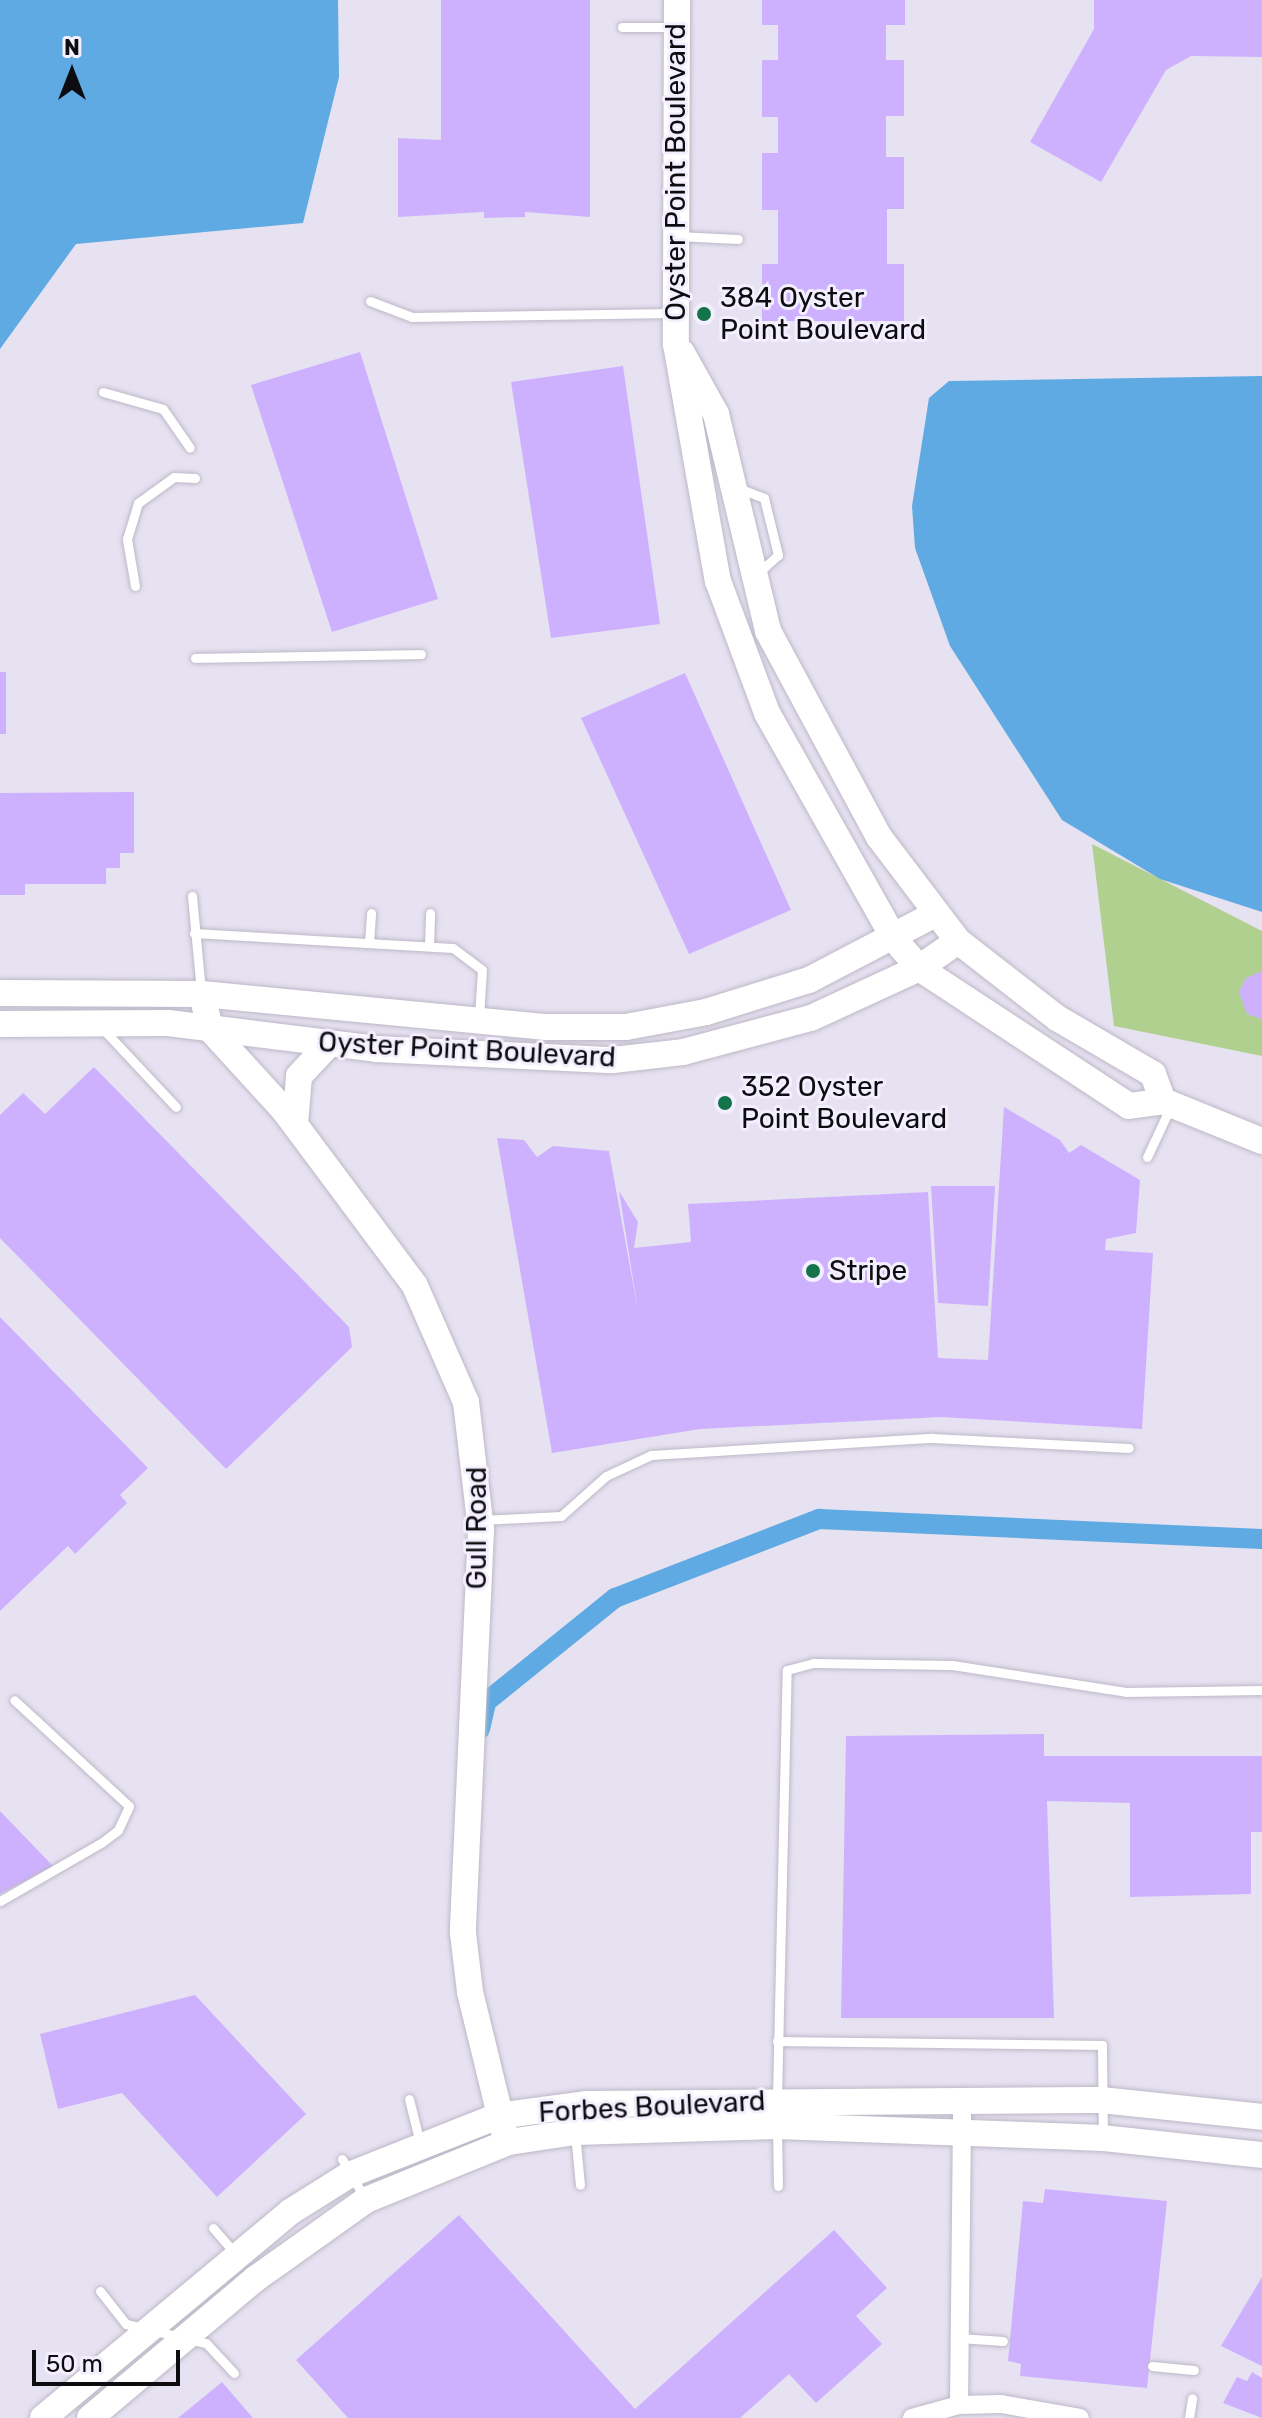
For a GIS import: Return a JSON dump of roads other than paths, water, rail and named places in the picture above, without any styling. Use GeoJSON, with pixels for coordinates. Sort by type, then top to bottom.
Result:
{"type":"FeatureCollection","features":[{"type":"Feature","properties":{"kind":"street","name":"Oyster Point Boulevard"},"geometry":{"type":"LineString","coordinates":[[677,0],[676,344],[718,581],[767,713],[895,940],[919,968],[1129,1106],[1167,1103],[1262,1141]]}},
{"type":"Feature","properties":{"kind":"street","name":"Oyster Point Boulevard"},"geometry":{"type":"LineString","coordinates":[[676,344],[716,414],[765,618],[815,728],[879,837],[958,941],[1057,1018],[1153,1074],[1167,1103]]}},
{"type":"Feature","properties":{"kind":"street"},"geometry":{"type":"LineString","coordinates":[[736,628],[765,618]]}},
{"type":"Feature","properties":{"kind":"street","name":"Oyster Point Boulevard"},"geometry":{"type":"LineString","coordinates":[[0,993],[202,994],[478,1022],[626,1027],[706,1012],[809,980],[895,940],[935,914]]}},
{"type":"Feature","properties":{"kind":"street","name":"Oyster Point Boulevard"},"geometry":{"type":"LineString","coordinates":[[0,1024],[97,1023],[210,1029],[328,1045],[576,1060],[683,1052],[811,1018],[919,968],[958,941]]}},
{"type":"Feature","properties":{"kind":"street","name":"Gull Road"},"geometry":{"type":"LineString","coordinates":[[202,994],[210,1029],[295,1124],[401,1265],[436,1323],[466,1402],[481,1520],[463,1933],[498,2116],[509,2142]]}},
{"type":"Feature","properties":{"kind":"street"},"geometry":{"type":"LineString","coordinates":[[295,1124],[299,1076],[328,1045]]}},
{"type":"Feature","properties":{"kind":"street","name":"Forbes Boulevard"},"geometry":{"type":"LineString","coordinates":[[43,2418],[345,2167],[498,2116],[587,2104],[677,2114],[777,2114],[962,2102],[1101,2100],[1262,2117]]}},
{"type":"Feature","properties":{"kind":"street"},"geometry":{"type":"LineString","coordinates":[[959,2405],[962,2102]]}},
{"type":"Feature","properties":{"kind":"street","name":"Forbes Boulevard"},"geometry":{"type":"LineString","coordinates":[[90,2418],[255,2279],[366,2200],[509,2142],[677,2114]]}},
{"type":"Feature","properties":{"kind":"street","name":"Forbes Boulevard"},"geometry":{"type":"LineString","coordinates":[[777,2114],[960,2132],[1103,2138],[1215,2153],[1262,2155]]}},
{"type":"Feature","properties":{"kind":"street"},"geometry":{"type":"LineString","coordinates":[[912,2418],[959,2405],[1001,2404],[1080,2418]]}},
{"type":"Feature","properties":{"kind":"lane"},"geometry":{"type":"LineString","coordinates":[[622,27],[675,27]]}},
{"type":"Feature","properties":{"kind":"lane"},"geometry":{"type":"LineString","coordinates":[[674,236],[738,239]]}},
{"type":"Feature","properties":{"kind":"lane"},"geometry":{"type":"LineString","coordinates":[[370,301],[412,317],[676,312]]}},
{"type":"Feature","properties":{"kind":"lane"},"geometry":{"type":"LineString","coordinates":[[103,392],[163,409],[190,448]]}},
{"type":"Feature","properties":{"kind":"lane"},"geometry":{"type":"LineString","coordinates":[[135,586],[127,539],[138,503],[174,477],[195,478]]}},
{"type":"Feature","properties":{"kind":"lane"},"geometry":{"type":"LineString","coordinates":[[195,658],[421,654]]}},
{"type":"Feature","properties":{"kind":"lane"},"geometry":{"type":"LineString","coordinates":[[192,896],[202,994]]}},
{"type":"Feature","properties":{"kind":"lane"},"geometry":{"type":"LineString","coordinates":[[369,943],[371,913]]}},
{"type":"Feature","properties":{"kind":"lane"},"geometry":{"type":"LineString","coordinates":[[429,946],[430,913]]}},
{"type":"Feature","properties":{"kind":"lane"},"geometry":{"type":"LineString","coordinates":[[194,933],[453,948],[482,970],[478,1022]]}},
{"type":"Feature","properties":{"kind":"lane"},"geometry":{"type":"LineString","coordinates":[[97,1023],[176,1107]]}},
{"type":"Feature","properties":{"kind":"lane"},"geometry":{"type":"LineString","coordinates":[[1147,1157],[1167,1103]]}},
{"type":"Feature","properties":{"kind":"lane"},"geometry":{"type":"LineString","coordinates":[[481,1520],[561,1516],[606,1476],[651,1455],[932,1438],[1129,1448]]}},
{"type":"Feature","properties":{"kind":"lane"},"geometry":{"type":"LineString","coordinates":[[778,2186],[777,2041],[787,1670],[814,1663],[952,1665],[1126,1692],[1262,1690]]}},
{"type":"Feature","properties":{"kind":"lane"},"geometry":{"type":"LineString","coordinates":[[0,1901],[101,1843],[118,1830],[129,1806],[14,1700]]}},
{"type":"Feature","properties":{"kind":"lane"},"geometry":{"type":"LineString","coordinates":[[777,2041],[1102,2045],[1103,2138]]}},
{"type":"Feature","properties":{"kind":"lane"},"geometry":{"type":"LineString","coordinates":[[409,2099],[420,2143]]}},
{"type":"Feature","properties":{"kind":"lane"},"geometry":{"type":"LineString","coordinates":[[575,2132],[580,2185]]}},
{"type":"Feature","properties":{"kind":"lane"},"geometry":{"type":"LineString","coordinates":[[345,2167],[366,2200]]}},
{"type":"Feature","properties":{"kind":"lane"},"geometry":{"type":"LineString","coordinates":[[213,2228],[255,2279]]}},
{"type":"Feature","properties":{"kind":"lane"},"geometry":{"type":"LineString","coordinates":[[100,2291],[126,2324],[189,2336],[206,2343],[234,2373]]}},
{"type":"Feature","properties":{"kind":"lane"},"geometry":{"type":"LineString","coordinates":[[959,2338],[1003,2341]]}},
{"type":"Feature","properties":{"kind":"lane"},"geometry":{"type":"LineString","coordinates":[[1152,2366],[1194,2370]]}},
{"type":"Feature","properties":{"kind":"lane"},"geometry":{"type":"LineString","coordinates":[[1189,2418],[1192,2398]]}},
{"type":"Feature","properties":{"kind":"water"},"geometry":{"type":"Polygon","coordinates":[[[0,0],[338,0],[339,77],[303,223],[76,244],[0,349],[0,0]]]}},
{"type":"Feature","properties":{"kind":"water"},"geometry":{"type":"Polygon","coordinates":[[[1262,376],[1262,912],[1160,879],[1062,820],[950,646],[915,548],[912,506],[929,398],[949,381],[1262,376]]]}},
{"type":"Feature","properties":{"kind":"waterway"},"geometry":{"type":"LineString","coordinates":[[480,1729],[486,1702],[615,1598],[819,1519],[1262,1539]]}},
{"type":"Feature","properties":{"kind":"place","name":"384 Oyster Point Boulevard"},"geometry":{"type":"Point","coordinates":[704,314]}},
{"type":"Feature","properties":{"kind":"place","name":"352 Oyster Point Boulevard"},"geometry":{"type":"Point","coordinates":[725,1103]}},
{"type":"Feature","properties":{"kind":"place","name":"Stripe"},"geometry":{"type":"Point","coordinates":[813,1271]}}]}
